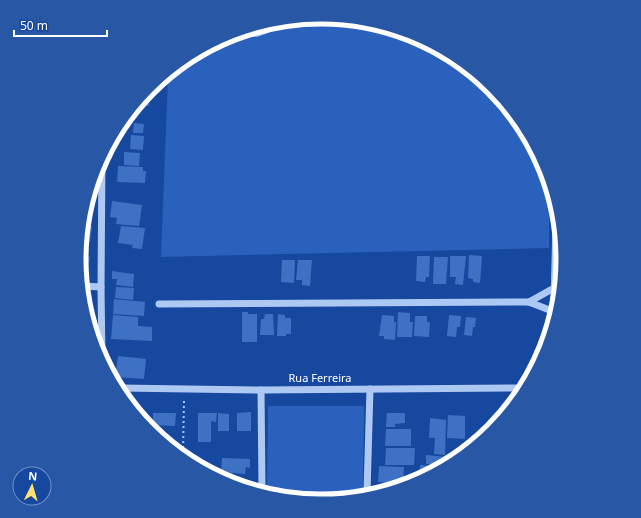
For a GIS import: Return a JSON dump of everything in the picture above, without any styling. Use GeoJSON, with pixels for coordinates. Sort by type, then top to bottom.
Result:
{"type":"FeatureCollection","features":[{"type":"Feature","properties":{"kind":"street"},"geometry":{"type":"LineString","coordinates":[[102,172],[102,346]]}},
{"type":"Feature","properties":{"kind":"street"},"geometry":{"type":"LineString","coordinates":[[554,280],[555,248]]}},
{"type":"Feature","properties":{"kind":"street"},"geometry":{"type":"LineString","coordinates":[[88,286],[101,287]]}},
{"type":"Feature","properties":{"kind":"street"},"geometry":{"type":"LineString","coordinates":[[529,302],[553,288]]}},
{"type":"Feature","properties":{"kind":"street"},"geometry":{"type":"LineString","coordinates":[[159,304],[529,302],[550,310]]}},
{"type":"Feature","properties":{"kind":"street","name":"Rua Ferreira"},"geometry":{"type":"LineString","coordinates":[[124,388],[261,390],[517,388]]}},
{"type":"Feature","properties":{"kind":"street"},"geometry":{"type":"LineString","coordinates":[[367,489],[370,389]]}},
{"type":"Feature","properties":{"kind":"street"},"geometry":{"type":"LineString","coordinates":[[261,390],[262,486]]}},
{"type":"Feature","properties":{"kind":"path"},"geometry":{"type":"LineString","coordinates":[[183,449],[184,389]]}},
{"type":"Feature","properties":{"kind":"shaded area"},"geometry":{"type":"Polygon","coordinates":[[[320,24],[351,26],[396,36],[438,55],[464,73],[487,93],[516,128],[538,169],[549,206],[549,248],[161,257],[168,81],[203,55],[217,48],[245,36],[290,26],[320,24]]]}},
{"type":"Feature","properties":{"kind":"shaded area"},"geometry":{"type":"Polygon","coordinates":[[[268,406],[364,406],[363,490],[320,494],[290,492],[267,487],[268,406]]]}},
{"type":"Feature","properties":{"kind":"building"},"geometry":{"type":"Polygon","coordinates":[[[150,98],[149,106],[143,105],[150,98]]]}},
{"type":"Feature","properties":{"kind":"building"},"geometry":{"type":"Polygon","coordinates":[[[132,119],[131,125],[128,124],[132,119]]]}},
{"type":"Feature","properties":{"kind":"building"},"geometry":{"type":"Polygon","coordinates":[[[134,123],[144,124],[143,133],[133,133],[134,123]]]}},
{"type":"Feature","properties":{"kind":"building"},"geometry":{"type":"Polygon","coordinates":[[[131,135],[144,136],[143,150],[130,149],[131,135]]]}},
{"type":"Feature","properties":{"kind":"building"},"geometry":{"type":"Polygon","coordinates":[[[124,152],[140,153],[139,166],[124,165],[124,152]]]}},
{"type":"Feature","properties":{"kind":"building"},"geometry":{"type":"Polygon","coordinates":[[[118,166],[143,167],[143,171],[146,171],[145,183],[117,182],[118,166]]]}},
{"type":"Feature","properties":{"kind":"building"},"geometry":{"type":"Polygon","coordinates":[[[112,201],[142,205],[139,226],[116,224],[117,218],[110,217],[112,201]]]}},
{"type":"Feature","properties":{"kind":"building"},"geometry":{"type":"Polygon","coordinates":[[[88,226],[92,226],[90,242],[86,242],[88,226]]]}},
{"type":"Feature","properties":{"kind":"building"},"geometry":{"type":"Polygon","coordinates":[[[121,226],[145,228],[142,249],[132,248],[133,245],[118,243],[121,226]]]}},
{"type":"Feature","properties":{"kind":"building"},"geometry":{"type":"Polygon","coordinates":[[[86,249],[88,249],[88,257],[90,256],[89,262],[86,262],[86,249]]]}},
{"type":"Feature","properties":{"kind":"building"},"geometry":{"type":"Polygon","coordinates":[[[469,255],[482,256],[480,283],[473,282],[473,279],[468,278],[469,255]]]}},
{"type":"Feature","properties":{"kind":"building"},"geometry":{"type":"Polygon","coordinates":[[[417,256],[430,256],[429,277],[426,277],[425,282],[416,281],[417,256]]]}},
{"type":"Feature","properties":{"kind":"building"},"geometry":{"type":"Polygon","coordinates":[[[450,256],[466,256],[463,285],[455,284],[456,277],[450,277],[450,256]]]}},
{"type":"Feature","properties":{"kind":"building"},"geometry":{"type":"Polygon","coordinates":[[[434,257],[448,257],[446,284],[433,284],[434,257]]]}},
{"type":"Feature","properties":{"kind":"building"},"geometry":{"type":"Polygon","coordinates":[[[282,260],[295,260],[294,283],[281,282],[282,260]]]}},
{"type":"Feature","properties":{"kind":"building"},"geometry":{"type":"Polygon","coordinates":[[[298,260],[312,260],[310,286],[302,285],[302,280],[296,280],[298,260]]]}},
{"type":"Feature","properties":{"kind":"building"},"geometry":{"type":"Polygon","coordinates":[[[112,271],[134,274],[133,287],[116,285],[117,279],[112,279],[112,271]]]}},
{"type":"Feature","properties":{"kind":"building"},"geometry":{"type":"Polygon","coordinates":[[[116,287],[134,288],[133,300],[115,298],[116,287]]]}},
{"type":"Feature","properties":{"kind":"building"},"geometry":{"type":"Polygon","coordinates":[[[114,299],[145,302],[144,316],[113,314],[114,299]]]}},
{"type":"Feature","properties":{"kind":"building"},"geometry":{"type":"Polygon","coordinates":[[[242,312],[257,314],[257,342],[242,342],[242,312]]]}},
{"type":"Feature","properties":{"kind":"building"},"geometry":{"type":"Polygon","coordinates":[[[398,312],[410,313],[410,322],[413,322],[412,337],[397,337],[398,312]]]}},
{"type":"Feature","properties":{"kind":"building"},"geometry":{"type":"Polygon","coordinates":[[[265,314],[273,314],[274,335],[260,335],[261,319],[264,319],[265,314]]]}},
{"type":"Feature","properties":{"kind":"building"},"geometry":{"type":"Polygon","coordinates":[[[278,314],[285,315],[285,318],[291,318],[291,334],[286,334],[286,336],[277,336],[278,314]]]}},
{"type":"Feature","properties":{"kind":"building"},"geometry":{"type":"Polygon","coordinates":[[[113,315],[138,317],[138,326],[152,327],[152,341],[111,339],[113,315]]]}},
{"type":"Feature","properties":{"kind":"building"},"geometry":{"type":"Polygon","coordinates":[[[382,315],[394,316],[394,322],[396,322],[395,340],[384,339],[384,336],[379,336],[382,315]]]}},
{"type":"Feature","properties":{"kind":"building"},"geometry":{"type":"Polygon","coordinates":[[[449,315],[461,316],[460,327],[457,327],[456,337],[447,336],[449,315]]]}},
{"type":"Feature","properties":{"kind":"building"},"geometry":{"type":"Polygon","coordinates":[[[415,316],[427,316],[427,322],[430,322],[429,337],[414,336],[415,316]]]}},
{"type":"Feature","properties":{"kind":"building"},"geometry":{"type":"Polygon","coordinates":[[[466,317],[476,318],[472,336],[464,335],[466,317]]]}},
{"type":"Feature","properties":{"kind":"building"},"geometry":{"type":"Polygon","coordinates":[[[118,356],[146,359],[144,379],[118,377],[116,373],[118,356]]]}},
{"type":"Feature","properties":{"kind":"building"},"geometry":{"type":"Polygon","coordinates":[[[251,412],[251,431],[237,431],[237,413],[251,412]]]}},
{"type":"Feature","properties":{"kind":"building"},"geometry":{"type":"Polygon","coordinates":[[[153,413],[176,413],[175,426],[153,424],[153,413]]]}},
{"type":"Feature","properties":{"kind":"building"},"geometry":{"type":"Polygon","coordinates":[[[198,413],[217,413],[216,422],[211,421],[211,442],[198,442],[198,413]]]}},
{"type":"Feature","properties":{"kind":"building"},"geometry":{"type":"Polygon","coordinates":[[[218,413],[229,414],[229,431],[218,431],[218,413]]]}},
{"type":"Feature","properties":{"kind":"building"},"geometry":{"type":"Polygon","coordinates":[[[387,413],[405,413],[405,423],[395,424],[395,427],[386,427],[387,413]]]}},
{"type":"Feature","properties":{"kind":"building"},"geometry":{"type":"Polygon","coordinates":[[[448,415],[465,416],[465,439],[447,438],[448,415]]]}},
{"type":"Feature","properties":{"kind":"building"},"geometry":{"type":"Polygon","coordinates":[[[430,418],[446,420],[445,455],[434,454],[435,438],[429,438],[430,418]]]}},
{"type":"Feature","properties":{"kind":"building"},"geometry":{"type":"Polygon","coordinates":[[[386,429],[411,429],[411,446],[385,446],[386,429]]]}},
{"type":"Feature","properties":{"kind":"building"},"geometry":{"type":"Polygon","coordinates":[[[386,448],[415,448],[414,465],[385,465],[386,448]]]}},
{"type":"Feature","properties":{"kind":"building"},"geometry":{"type":"Polygon","coordinates":[[[426,455],[446,457],[435,465],[426,464],[426,455]]]}},
{"type":"Feature","properties":{"kind":"building"},"geometry":{"type":"Polygon","coordinates":[[[222,458],[250,459],[250,468],[246,467],[245,474],[221,472],[222,458]]]}},
{"type":"Feature","properties":{"kind":"building"},"geometry":{"type":"Polygon","coordinates":[[[420,465],[432,466],[424,470],[420,472],[420,465]]]}},
{"type":"Feature","properties":{"kind":"building"},"geometry":{"type":"Polygon","coordinates":[[[379,466],[404,467],[403,479],[394,483],[378,482],[379,466]]]}},
{"type":"Feature","properties":{"kind":"waterway"},"geometry":{"type":"LineString","coordinates":[[249,35],[257,35],[272,30]]}}]}
